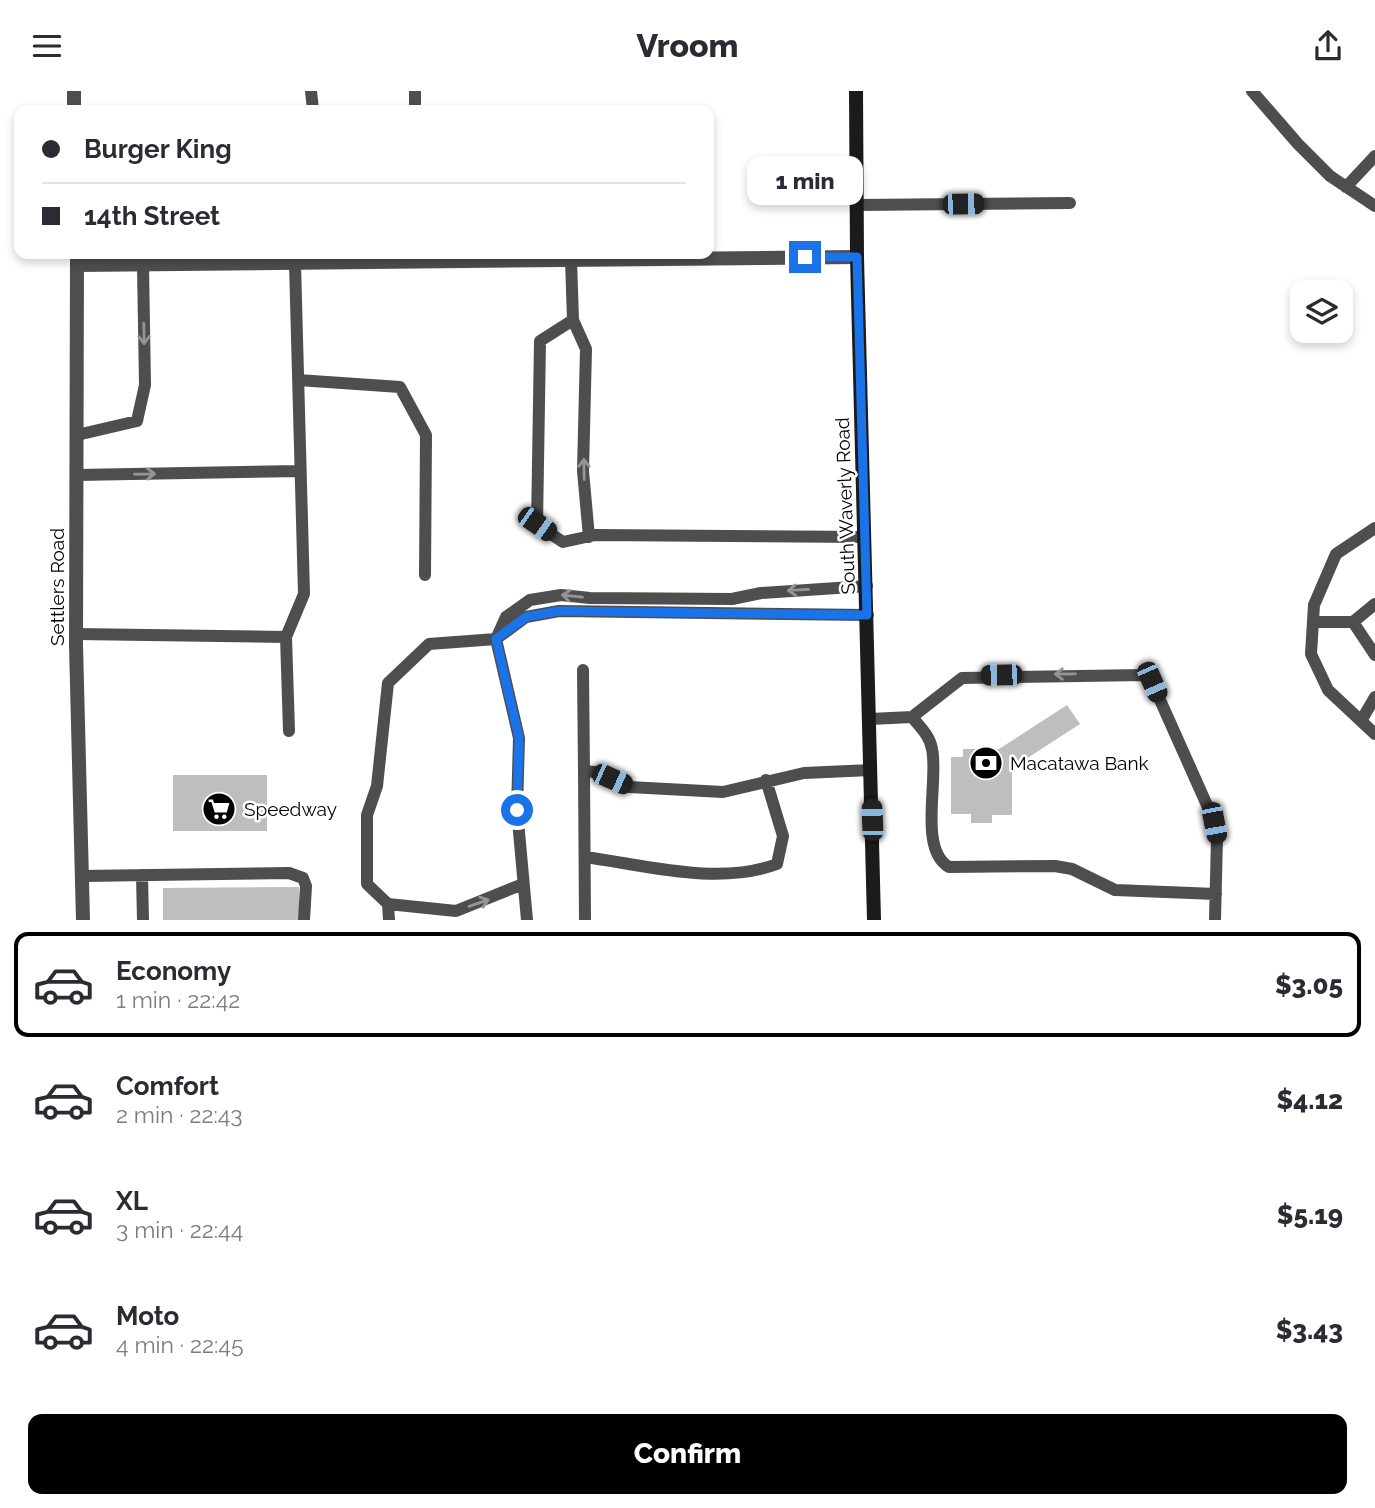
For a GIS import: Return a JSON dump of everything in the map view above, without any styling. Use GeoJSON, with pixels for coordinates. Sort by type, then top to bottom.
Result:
{"type":"FeatureCollection","features":[{"type":"Feature","properties":{"kind":"main road","name":"South Waverly Road"},"geometry":{"type":"LineString","coordinates":[[856,91],[857,257],[874,920]]}},
{"type":"Feature","properties":{"kind":"street"},"geometry":{"type":"LineString","coordinates":[[714,259],[857,257]]}},
{"type":"Feature","properties":{"kind":"street"},"geometry":{"type":"LineString","coordinates":[[77,259],[143,266],[295,264],[399,259]]}},
{"type":"Feature","properties":{"kind":"street","name":"Settlers Road"},"geometry":{"type":"LineString","coordinates":[[77,259],[76,634],[83,920]]}},
{"type":"Feature","properties":{"kind":"street"},"geometry":{"type":"LineString","coordinates":[[496,259],[667,259]]}},
{"type":"Feature","properties":{"kind":"lane"},"geometry":{"type":"LineString","coordinates":[[1252,91],[1298,144],[1346,187],[1375,207]]}},
{"type":"Feature","properties":{"kind":"lane"},"geometry":{"type":"LineString","coordinates":[[1346,187],[1375,156]]}},
{"type":"Feature","properties":{"kind":"lane"},"geometry":{"type":"LineString","coordinates":[[857,205],[1070,203]]}},
{"type":"Feature","properties":{"kind":"lane"},"geometry":{"type":"LineString","coordinates":[[572,260],[573,320],[586,349],[583,471],[589,537]]}},
{"type":"Feature","properties":{"kind":"lane"},"geometry":{"type":"LineString","coordinates":[[289,731],[286,637],[304,594],[295,264]]}},
{"type":"Feature","properties":{"kind":"lane"},"geometry":{"type":"LineString","coordinates":[[77,435],[136,421],[145,385],[143,266]]}},
{"type":"Feature","properties":{"kind":"lane"},"geometry":{"type":"LineString","coordinates":[[573,320],[540,341],[537,524],[563,542],[589,537],[865,537]]}},
{"type":"Feature","properties":{"kind":"lane"},"geometry":{"type":"LineString","coordinates":[[298,380],[400,387],[426,435],[425,575]]}},
{"type":"Feature","properties":{"kind":"lane"},"geometry":{"type":"LineString","coordinates":[[77,475],[300,471]]}},
{"type":"Feature","properties":{"kind":"lane"},"geometry":{"type":"LineString","coordinates":[[1375,528],[1336,554],[1314,605],[1311,654],[1328,690],[1375,734]]}},
{"type":"Feature","properties":{"kind":"lane"},"geometry":{"type":"LineString","coordinates":[[527,920],[517,810],[519,738],[496,639],[506,617],[530,600],[561,595],[590,598],[732,599],[761,593],[867,586]]}},
{"type":"Feature","properties":{"kind":"lane"},"geometry":{"type":"LineString","coordinates":[[1313,622],[1353,622],[1375,604]]}},
{"type":"Feature","properties":{"kind":"lane"},"geometry":{"type":"LineString","coordinates":[[523,884],[456,911],[388,904],[367,884],[367,815],[377,786],[388,683],[429,644],[496,639],[526,617],[559,611],[867,615]]}},
{"type":"Feature","properties":{"kind":"lane"},"geometry":{"type":"LineString","coordinates":[[1353,622],[1375,655]]}},
{"type":"Feature","properties":{"kind":"lane"},"geometry":{"type":"LineString","coordinates":[[76,634],[286,637]]}},
{"type":"Feature","properties":{"kind":"lane"},"geometry":{"type":"LineString","coordinates":[[583,670],[585,920]]}},
{"type":"Feature","properties":{"kind":"lane"},"geometry":{"type":"LineString","coordinates":[[870,719],[912,717],[962,678],[1133,673],[1144,675],[1152,682],[1214,823],[1217,838],[1215,920]]}},
{"type":"Feature","properties":{"kind":"lane"},"geometry":{"type":"LineString","coordinates":[[1361,721],[1375,697]]}},
{"type":"Feature","properties":{"kind":"lane"},"geometry":{"type":"LineString","coordinates":[[912,717],[930,741],[933,751],[933,846],[941,862],[949,867],[1055,866],[1072,869],[1115,890],[1216,894]]}},
{"type":"Feature","properties":{"kind":"lane"},"geometry":{"type":"LineString","coordinates":[[584,771],[629,787],[723,792],[804,773],[870,770]]}},
{"type":"Feature","properties":{"kind":"lane"},"geometry":{"type":"LineString","coordinates":[[585,857],[700,873],[761,870],[777,864],[783,836],[766,780]]}},
{"type":"Feature","properties":{"kind":"lane"},"geometry":{"type":"LineString","coordinates":[[82,876],[289,873],[303,878],[306,885],[304,920]]}},
{"type":"Feature","properties":{"kind":"lane"},"geometry":{"type":"LineString","coordinates":[[142,876],[143,920]]}},
{"type":"Feature","properties":{"kind":"lane"},"geometry":{"type":"LineString","coordinates":[[388,904],[389,920]]}},
{"type":"Feature","properties":{"kind":"building","name":"Macatawa Bank"},"geometry":{"type":"Polygon","coordinates":[[[1067,705],[1080,724],[1012,768],[1012,815],[992,815],[992,823],[971,823],[971,814],[951,814],[951,757],[963,757],[963,749],[999,749],[1067,705]]]}},
{"type":"Feature","properties":{"kind":"building"},"geometry":{"type":"Polygon","coordinates":[[[173,775],[267,775],[267,831],[173,831],[173,775]]]}},
{"type":"Feature","properties":{"kind":"building"},"geometry":{"type":"Polygon","coordinates":[[[299,887],[300,920],[163,920],[163,888],[299,887]]]}},
{"type":"Feature","properties":{"kind":"place","name":"Macatawa Bank"},"geometry":{"type":"Point","coordinates":[986,763]}},
{"type":"Feature","properties":{"kind":"place","name":"Speedway"},"geometry":{"type":"Point","coordinates":[219,809]}},
{"type":"Feature","properties":{"kind":"route"},"geometry":{"type":"LineString","coordinates":[[517,810],[519,738],[496,639],[526,617],[559,611],[601,614],[867,615],[857,257],[805,257]]}}]}
